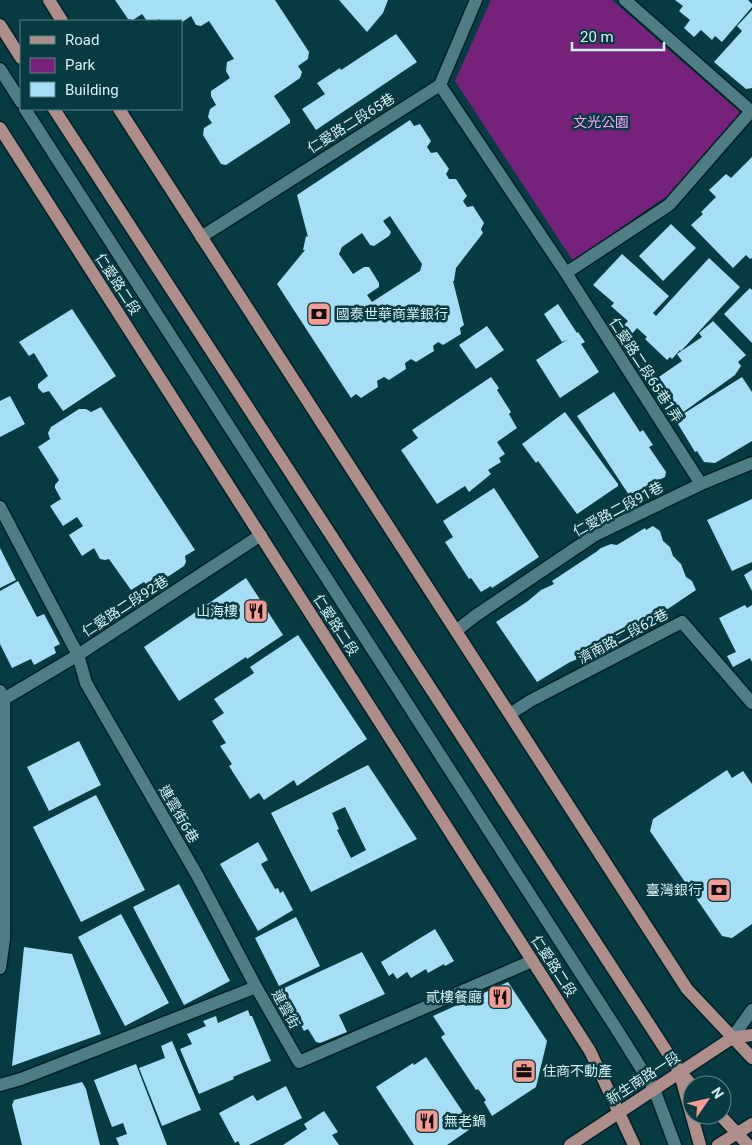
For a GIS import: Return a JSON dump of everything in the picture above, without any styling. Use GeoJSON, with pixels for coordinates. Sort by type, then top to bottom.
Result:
{"type":"FeatureCollection","features":[{"type":"Feature","properties":{"kind":"main road"},"geometry":{"type":"LineString","coordinates":[[48,0],[61,20]]}},
{"type":"Feature","properties":{"kind":"main road"},"geometry":{"type":"LineString","coordinates":[[0,25],[20,56]]}},
{"type":"Feature","properties":{"kind":"main road"},"geometry":{"type":"LineString","coordinates":[[55,110],[683,1075]]}},
{"type":"Feature","properties":{"kind":"main road"},"geometry":{"type":"LineString","coordinates":[[120,110],[687,989],[752,1058]]}},
{"type":"Feature","properties":{"kind":"main road","name":"仁愛路二段"},"geometry":{"type":"LineString","coordinates":[[0,128],[590,1051],[634,1145]]}},
{"type":"Feature","properties":{"kind":"main road","name":"新生南路一段"},"geometry":{"type":"LineString","coordinates":[[570,1145],[732,1038],[752,1035]]}},
{"type":"Feature","properties":{"kind":"main road"},"geometry":{"type":"LineString","coordinates":[[680,1072],[700,1145]]}},
{"type":"Feature","properties":{"kind":"main road"},"geometry":{"type":"LineString","coordinates":[[718,1145],[752,1124]]}},
{"type":"Feature","properties":{"kind":"main road"},"geometry":{"type":"LineString","coordinates":[[729,1125],[750,1144]]}},
{"type":"Feature","properties":{"kind":"street"},"geometry":{"type":"LineString","coordinates":[[440,85],[476,0]]}},
{"type":"Feature","properties":{"kind":"street"},"geometry":{"type":"LineString","coordinates":[[566,273],[670,205],[752,111],[626,0]]}},
{"type":"Feature","properties":{"kind":"street"},"geometry":{"type":"LineString","coordinates":[[0,69],[20,100]]}},
{"type":"Feature","properties":{"kind":"street","name":"仁愛路二段65巷"},"geometry":{"type":"LineString","coordinates":[[202,237],[440,85]]}},
{"type":"Feature","properties":{"kind":"street","name":"仁愛路二段65巷1弄"},"geometry":{"type":"LineString","coordinates":[[440,85],[566,273],[701,484]]}},
{"type":"Feature","properties":{"kind":"street"},"geometry":{"type":"LineString","coordinates":[[26,110],[654,1090],[675,1145]]}},
{"type":"Feature","properties":{"kind":"street","name":"仁愛路二段91巷"},"geometry":{"type":"LineString","coordinates":[[456,631],[594,535],[701,484],[752,463]]}},
{"type":"Feature","properties":{"kind":"street","name":"連雲街6巷"},"geometry":{"type":"LineString","coordinates":[[0,507],[78,655],[86,683],[197,875],[256,987]]}},
{"type":"Feature","properties":{"kind":"street","name":"仁愛路二段92巷"},"geometry":{"type":"LineString","coordinates":[[2,695],[78,655],[261,535]]}},
{"type":"Feature","properties":{"kind":"street","name":"濟南路二段62巷"},"geometry":{"type":"LineString","coordinates":[[510,714],[530,701],[682,622],[752,703]]}},
{"type":"Feature","properties":{"kind":"street"},"geometry":{"type":"LineString","coordinates":[[0,968],[2,938],[2,695]]}},
{"type":"Feature","properties":{"kind":"street","name":"連雲街"},"geometry":{"type":"LineString","coordinates":[[0,1084],[21,1079],[256,987],[298,1062],[532,960]]}},
{"type":"Feature","properties":{"kind":"street","name":"新生南路一段"},"geometry":{"type":"LineString","coordinates":[[732,1038],[752,1010]]}},
{"type":"Feature","properties":{"kind":"green space","name":"文光公園"},"geometry":{"type":"Polygon","coordinates":[[[491,0],[612,0],[742,114],[668,195],[573,261],[455,81],[491,0]]]}},
{"type":"Feature","properties":{"kind":"building"},"geometry":{"type":"Polygon","coordinates":[[[115,0],[275,0],[309,52],[308,59],[298,66],[302,72],[300,78],[274,96],[290,120],[290,123],[226,165],[221,164],[203,135],[204,128],[212,123],[208,117],[210,109],[216,105],[211,96],[211,91],[230,78],[226,71],[227,62],[234,59],[209,21],[201,26],[196,25],[191,16],[182,22],[182,20],[146,20],[142,14],[133,20],[128,19],[115,0]]]}},
{"type":"Feature","properties":{"kind":"building"},"geometry":{"type":"Polygon","coordinates":[[[339,0],[388,0],[383,13],[367,32],[339,0]]]}},
{"type":"Feature","properties":{"kind":"building"},"geometry":{"type":"Polygon","coordinates":[[[675,0],[748,0],[752,7],[722,42],[715,36],[712,40],[701,30],[694,37],[684,28],[690,20],[679,11],[683,6],[675,0]]]}},
{"type":"Feature","properties":{"kind":"building"},"geometry":{"type":"Polygon","coordinates":[[[752,10],[752,88],[746,89],[714,62],[742,31],[737,26],[752,10]]]}},
{"type":"Feature","properties":{"kind":"building"},"geometry":{"type":"Polygon","coordinates":[[[396,34],[417,62],[316,130],[302,109],[325,94],[317,83],[340,68],[341,70],[396,34]]]}},
{"type":"Feature","properties":{"kind":"building"},"geometry":{"type":"Polygon","coordinates":[[[410,120],[414,126],[420,124],[431,141],[427,147],[431,153],[437,152],[449,169],[446,174],[449,179],[456,179],[467,196],[463,201],[467,207],[473,206],[484,223],[481,229],[483,233],[456,268],[453,281],[464,325],[460,328],[461,334],[443,345],[438,342],[433,346],[434,351],[416,362],[411,359],[405,363],[406,369],[389,380],[384,377],[377,381],[378,387],[361,398],[356,394],[351,398],[277,284],[305,250],[303,250],[306,236],[308,237],[297,195],[410,120]],[[390,216],[383,221],[391,232],[389,236],[374,246],[370,245],[362,233],[342,247],[339,254],[353,274],[364,267],[369,267],[379,283],[379,287],[367,295],[372,302],[420,271],[422,264],[390,216]]]}},
{"type":"Feature","properties":{"kind":"building"},"geometry":{"type":"Polygon","coordinates":[[[752,157],[752,258],[750,259],[746,255],[733,268],[691,225],[703,214],[701,212],[716,197],[709,190],[726,174],[731,178],[752,157]]]}},
{"type":"Feature","properties":{"kind":"building"},"geometry":{"type":"Polygon","coordinates":[[[671,224],[696,248],[663,281],[639,256],[671,224]]]}},
{"type":"Feature","properties":{"kind":"building"},"geometry":{"type":"Polygon","coordinates":[[[622,254],[669,296],[653,313],[656,316],[709,258],[740,287],[681,351],[672,359],[670,357],[667,360],[645,339],[647,337],[637,328],[632,334],[623,326],[628,321],[611,306],[614,303],[593,285],[622,254]]]}},
{"type":"Feature","properties":{"kind":"building"},"geometry":{"type":"Polygon","coordinates":[[[750,288],[752,290],[752,343],[724,314],[750,288]]]}},
{"type":"Feature","properties":{"kind":"building"},"geometry":{"type":"Polygon","coordinates":[[[558,304],[585,342],[581,344],[599,372],[560,398],[536,360],[568,339],[562,342],[544,314],[558,304]]]}},
{"type":"Feature","properties":{"kind":"building"},"geometry":{"type":"Polygon","coordinates":[[[72,309],[116,376],[63,411],[49,391],[43,393],[38,388],[38,384],[48,376],[34,353],[29,356],[19,342],[72,309]]]}},
{"type":"Feature","properties":{"kind":"building"},"geometry":{"type":"Polygon","coordinates":[[[713,321],[746,355],[738,362],[741,366],[735,375],[682,413],[677,405],[674,407],[656,379],[682,361],[677,354],[702,337],[699,333],[713,321]]]}},
{"type":"Feature","properties":{"kind":"building"},"geometry":{"type":"Polygon","coordinates":[[[487,326],[504,350],[476,369],[459,345],[487,326]]]}},
{"type":"Feature","properties":{"kind":"building"},"geometry":{"type":"Polygon","coordinates":[[[491,377],[499,388],[497,390],[511,412],[509,414],[517,428],[497,442],[505,454],[499,458],[501,462],[488,470],[491,474],[469,492],[465,486],[437,504],[401,450],[418,438],[412,430],[491,377]]]}},
{"type":"Feature","properties":{"kind":"building"},"geometry":{"type":"Polygon","coordinates":[[[742,377],[752,392],[752,441],[715,463],[704,462],[697,451],[695,452],[675,419],[742,377]]]}},
{"type":"Feature","properties":{"kind":"building"},"geometry":{"type":"Polygon","coordinates":[[[614,392],[640,432],[643,430],[653,445],[649,447],[666,472],[665,477],[629,495],[577,416],[614,392]]]}},
{"type":"Feature","properties":{"kind":"building"},"geometry":{"type":"Polygon","coordinates":[[[10,396],[25,424],[0,437],[0,401],[10,396]]]}},
{"type":"Feature","properties":{"kind":"building"},"geometry":{"type":"Polygon","coordinates":[[[101,407],[195,550],[185,556],[186,562],[184,566],[154,586],[148,586],[144,582],[131,590],[109,559],[100,559],[94,548],[82,556],[69,535],[83,526],[77,517],[63,526],[50,506],[61,499],[55,488],[59,480],[38,447],[50,439],[48,433],[51,427],[79,409],[86,409],[91,412],[101,407]]]}},
{"type":"Feature","properties":{"kind":"building"},"geometry":{"type":"Polygon","coordinates":[[[565,412],[618,484],[618,486],[577,514],[538,461],[536,463],[522,444],[565,412]]]}},
{"type":"Feature","properties":{"kind":"building"},"geometry":{"type":"Polygon","coordinates":[[[494,488],[539,557],[492,588],[491,586],[481,592],[471,578],[469,579],[445,542],[453,537],[443,521],[494,488]]]}},
{"type":"Feature","properties":{"kind":"building"},"geometry":{"type":"Polygon","coordinates":[[[752,499],[752,562],[732,571],[707,520],[752,499]]]}},
{"type":"Feature","properties":{"kind":"building"},"geometry":{"type":"Polygon","coordinates":[[[653,526],[660,531],[663,541],[670,547],[673,556],[681,564],[686,577],[692,581],[696,590],[635,631],[632,628],[596,653],[592,647],[580,658],[537,682],[496,622],[541,590],[554,584],[552,581],[601,548],[611,544],[617,545],[645,528],[646,530],[653,526]]]}},
{"type":"Feature","properties":{"kind":"building"},"geometry":{"type":"Polygon","coordinates":[[[0,548],[16,580],[0,588],[0,548]]]}},
{"type":"Feature","properties":{"kind":"building"},"geometry":{"type":"Polygon","coordinates":[[[752,570],[752,591],[744,575],[752,570]]]}},
{"type":"Feature","properties":{"kind":"building"},"geometry":{"type":"Polygon","coordinates":[[[246,578],[283,635],[179,701],[144,647],[246,578]]]}},
{"type":"Feature","properties":{"kind":"building"},"geometry":{"type":"Polygon","coordinates":[[[18,581],[37,617],[44,614],[60,644],[54,647],[56,653],[34,665],[31,659],[12,668],[0,644],[0,591],[18,581]]]}},
{"type":"Feature","properties":{"kind":"building"},"geometry":{"type":"Polygon","coordinates":[[[745,605],[747,608],[752,605],[752,662],[750,658],[733,667],[727,656],[736,652],[719,618],[745,605]]]}},
{"type":"Feature","properties":{"kind":"building"},"geometry":{"type":"Polygon","coordinates":[[[298,635],[367,739],[297,786],[294,780],[264,800],[259,793],[250,799],[229,766],[232,764],[220,746],[226,743],[212,721],[224,713],[214,699],[254,673],[250,667],[298,635]]]}},
{"type":"Feature","properties":{"kind":"building"},"geometry":{"type":"Polygon","coordinates":[[[79,741],[101,785],[49,811],[27,767],[79,741]]]}},
{"type":"Feature","properties":{"kind":"building"},"geometry":{"type":"Polygon","coordinates":[[[368,765],[417,839],[311,892],[271,813],[368,765]],[[345,807],[332,813],[339,829],[337,830],[351,858],[366,850],[345,807]]]}},
{"type":"Feature","properties":{"kind":"building"},"geometry":{"type":"Polygon","coordinates":[[[727,770],[732,778],[743,771],[752,784],[752,924],[732,938],[722,936],[650,831],[653,819],[727,770]]]}},
{"type":"Feature","properties":{"kind":"building"},"geometry":{"type":"Polygon","coordinates":[[[96,795],[145,890],[81,922],[33,827],[96,795]]]}},
{"type":"Feature","properties":{"kind":"building"},"geometry":{"type":"Polygon","coordinates":[[[258,842],[268,860],[261,864],[275,889],[278,888],[280,893],[283,891],[293,910],[258,931],[220,864],[258,842]]]}},
{"type":"Feature","properties":{"kind":"building"},"geometry":{"type":"Polygon","coordinates":[[[179,884],[230,981],[184,1005],[133,907],[179,884]]]}},
{"type":"Feature","properties":{"kind":"building"},"geometry":{"type":"Polygon","coordinates":[[[121,914],[169,1003],[125,1026],[78,937],[121,914]]]}},
{"type":"Feature","properties":{"kind":"building"},"geometry":{"type":"Polygon","coordinates":[[[296,917],[320,966],[279,986],[255,938],[296,917]]]}},
{"type":"Feature","properties":{"kind":"building"},"geometry":{"type":"Polygon","coordinates":[[[435,929],[454,961],[428,973],[426,969],[411,978],[407,972],[397,979],[393,973],[389,976],[381,962],[435,929]]]}},
{"type":"Feature","properties":{"kind":"building"},"geometry":{"type":"Polygon","coordinates":[[[24,947],[72,954],[101,1034],[12,1066],[24,947]]]}},
{"type":"Feature","properties":{"kind":"building"},"geometry":{"type":"Polygon","coordinates":[[[362,952],[385,994],[339,1015],[347,1032],[320,1043],[316,1042],[308,1029],[304,1031],[280,990],[362,952]]]}},
{"type":"Feature","properties":{"kind":"building"},"geometry":{"type":"Polygon","coordinates":[[[508,982],[547,1041],[536,1087],[492,1116],[484,1102],[486,1100],[478,1089],[476,1090],[441,1037],[445,1034],[433,1016],[508,982]]]}},
{"type":"Feature","properties":{"kind":"building"},"geometry":{"type":"Polygon","coordinates":[[[248,1010],[271,1061],[199,1094],[180,1049],[192,1044],[187,1034],[206,1026],[203,1021],[216,1016],[218,1023],[248,1010]]]}},
{"type":"Feature","properties":{"kind":"building"},"geometry":{"type":"Polygon","coordinates":[[[172,1041],[201,1110],[162,1126],[139,1068],[165,1058],[161,1046],[172,1041]]]}},
{"type":"Feature","properties":{"kind":"building"},"geometry":{"type":"Polygon","coordinates":[[[426,1057],[473,1127],[447,1145],[414,1145],[376,1087],[413,1063],[414,1065],[426,1057]]]}},
{"type":"Feature","properties":{"kind":"building"},"geometry":{"type":"Polygon","coordinates":[[[136,1064],[167,1145],[119,1145],[116,1138],[127,1134],[123,1123],[112,1127],[94,1080],[136,1064]]]}},
{"type":"Feature","properties":{"kind":"building"},"geometry":{"type":"Polygon","coordinates":[[[82,1082],[86,1089],[100,1145],[22,1145],[12,1105],[14,1100],[82,1082]]]}},
{"type":"Feature","properties":{"kind":"building"},"geometry":{"type":"Polygon","coordinates":[[[286,1086],[302,1118],[249,1145],[240,1145],[238,1141],[235,1143],[219,1113],[253,1095],[257,1101],[286,1086]]]}},
{"type":"Feature","properties":{"kind":"building"},"geometry":{"type":"Polygon","coordinates":[[[324,1111],[338,1132],[332,1135],[339,1145],[283,1145],[307,1129],[304,1124],[324,1111]]]}},
{"type":"Feature","properties":{"kind":"place","name":"國泰世華商業銀行"},"geometry":{"type":"Point","coordinates":[319,314]}},
{"type":"Feature","properties":{"kind":"place","name":"山海樓"},"geometry":{"type":"Point","coordinates":[256,611]}},
{"type":"Feature","properties":{"kind":"place","name":"臺灣銀行"},"geometry":{"type":"Point","coordinates":[719,890]}},
{"type":"Feature","properties":{"kind":"place","name":"貳樓餐廳"},"geometry":{"type":"Point","coordinates":[500,997]}},
{"type":"Feature","properties":{"kind":"place","name":"住商不動產"},"geometry":{"type":"Point","coordinates":[524,1071]}},
{"type":"Feature","properties":{"kind":"place","name":"無老鍋"},"geometry":{"type":"Point","coordinates":[427,1121]}}]}
